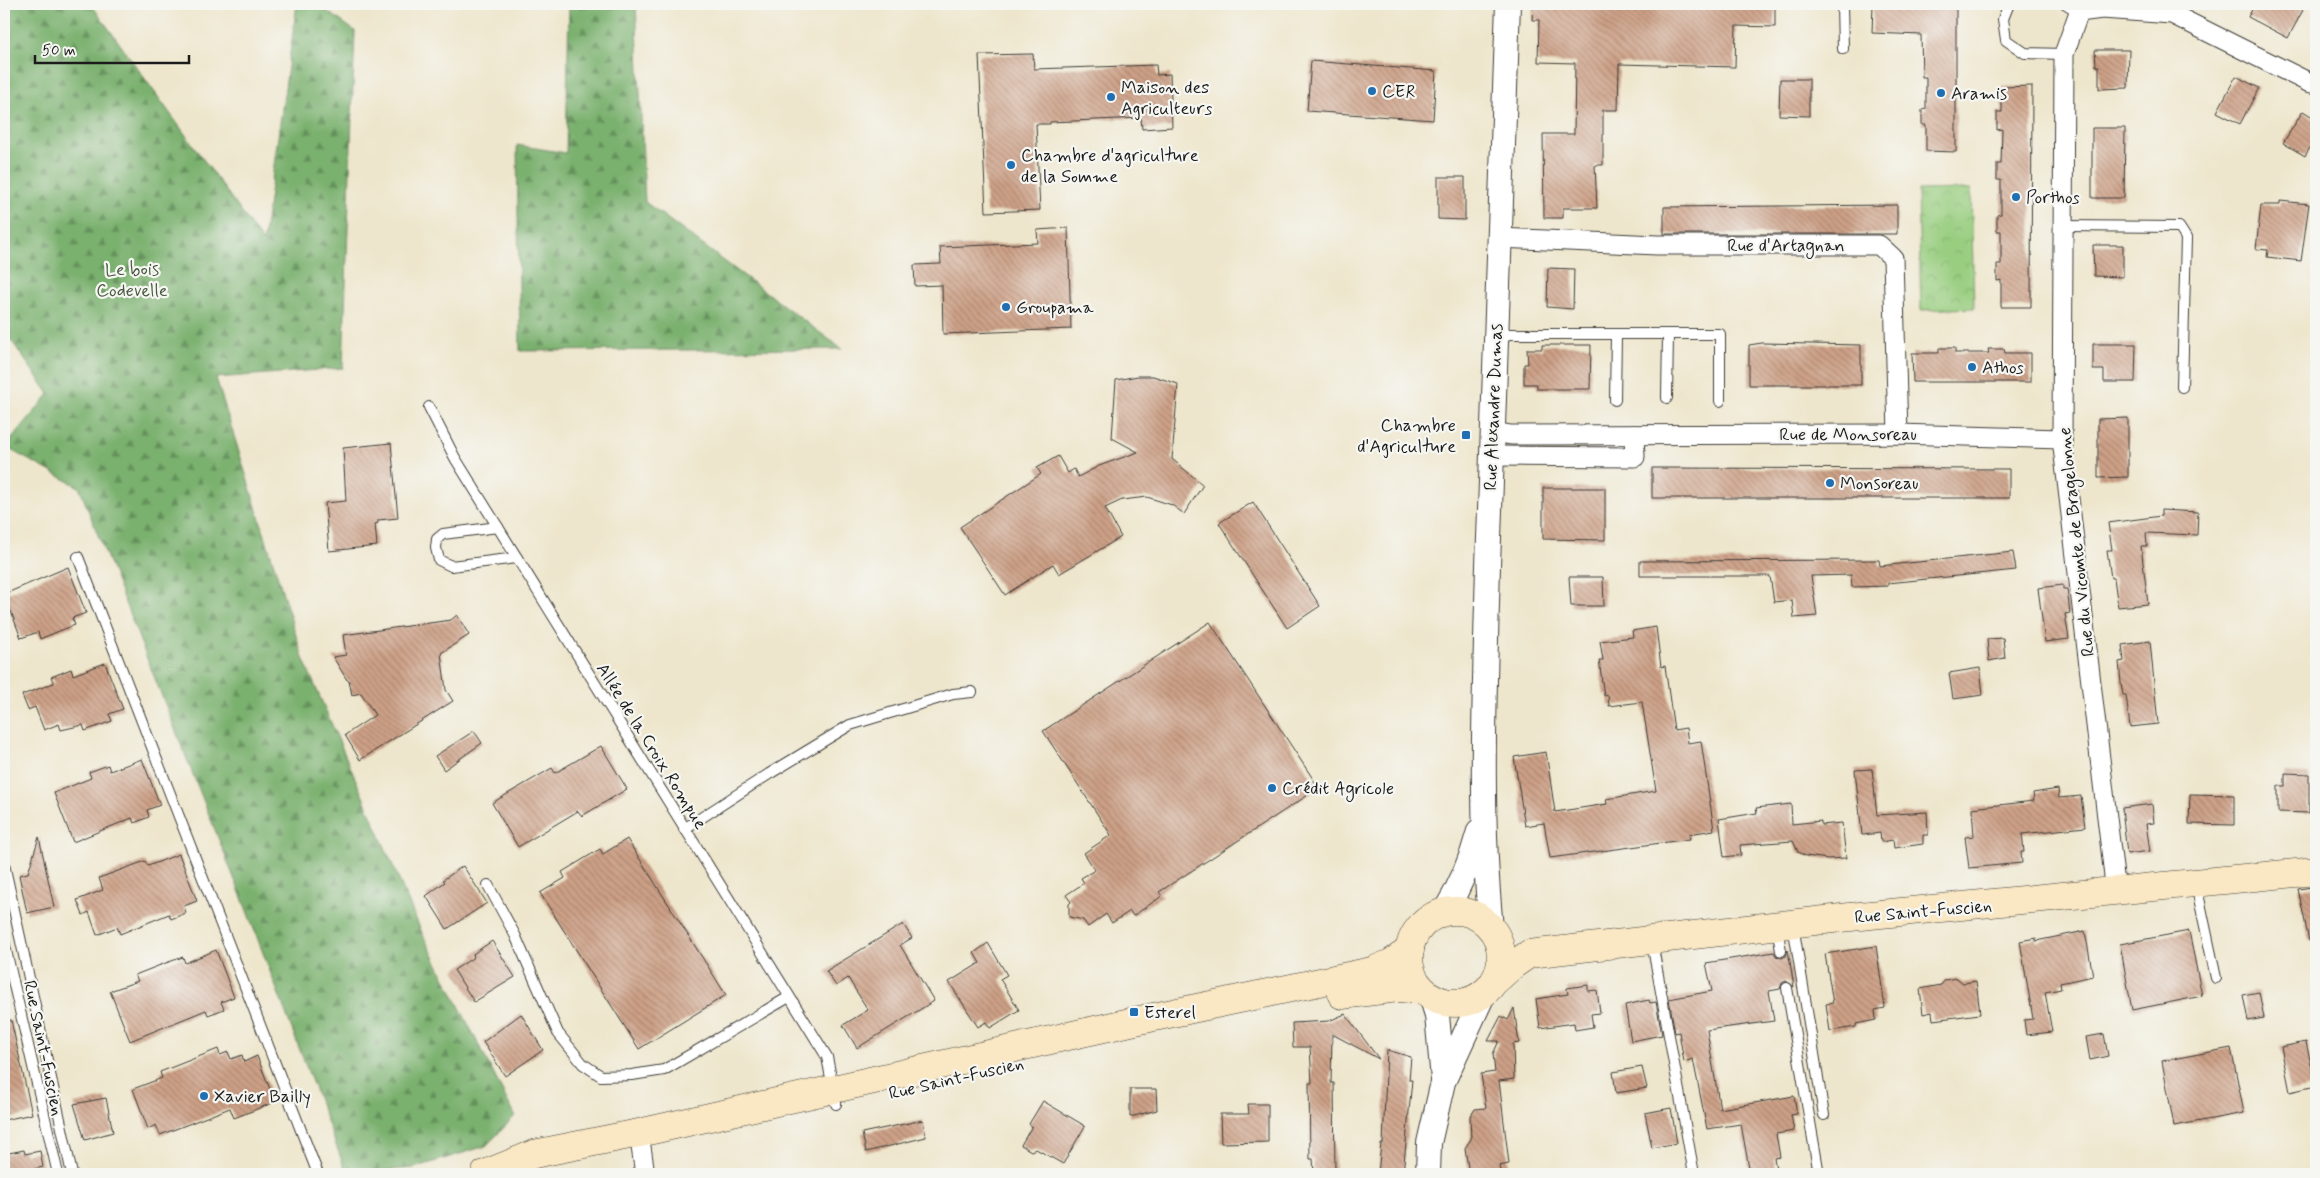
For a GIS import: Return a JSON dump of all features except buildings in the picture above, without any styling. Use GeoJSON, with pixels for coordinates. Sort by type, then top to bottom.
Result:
{"type":"FeatureCollection","features":[{"type":"Feature","properties":{"kind":"main road","name":"Rue Saint-Fuscien"},"geometry":{"type":"LineString","coordinates":[[1489,988],[1513,965],[1530,954],[1651,940],[1784,933],[2116,892],[2316,871]]}},
{"type":"Feature","properties":{"kind":"main road"},"geometry":{"type":"LineString","coordinates":[[1494,933],[1501,955],[1498,974],[1489,988],[1468,1002],[1458,1003],[1439,1000],[1427,993],[1412,972],[1410,950],[1413,940],[1422,927],[1434,916],[1444,913],[1460,912],[1475,916],[1494,933],[1530,954]]}},
{"type":"Feature","properties":{"kind":"main road","name":"Rue Saint-Fuscien"},"geometry":{"type":"LineString","coordinates":[[834,1097],[1135,1021],[1372,971],[1391,963],[1410,950]]}},
{"type":"Feature","properties":{"kind":"main road","name":"Rue Saint-Fuscien"},"geometry":{"type":"LineString","coordinates":[[487,1174],[534,1154],[640,1140],[834,1097],[1284,1005],[1398,988],[1427,993]]}},
{"type":"Feature","properties":{"kind":"street","name":"Rue Alexandre Dumas"},"geometry":{"type":"LineString","coordinates":[[1494,933],[1485,810],[1486,663],[1508,4]]}},
{"type":"Feature","properties":{"kind":"street","name":"Rue du Vicomte de Bragelonne"},"geometry":{"type":"LineString","coordinates":[[2073,8],[2064,54],[2062,440],[2116,892]]}},
{"type":"Feature","properties":{"kind":"street"},"geometry":{"type":"LineString","coordinates":[[2073,8],[2172,14],[2308,82],[2316,84]]}},
{"type":"Feature","properties":{"kind":"street","name":"Rue d'Artagnan"},"geometry":{"type":"LineString","coordinates":[[1499,238],[1657,245],[1879,246],[1893,258],[1898,434]]}},
{"type":"Feature","properties":{"kind":"street","name":"Rue de Monsoreau"},"geometry":{"type":"LineString","coordinates":[[1493,432],[1511,435],[1898,434],[2062,440]]}},
{"type":"Feature","properties":{"kind":"street"},"geometry":{"type":"LineString","coordinates":[[1492,456],[1634,456],[1634,435]]}},
{"type":"Feature","properties":{"kind":"street","name":"Rue Alexandre Dumas"},"geometry":{"type":"LineString","coordinates":[[1444,913],[1457,893],[1473,853],[1485,810]]}},
{"type":"Feature","properties":{"kind":"street"},"geometry":{"type":"LineString","coordinates":[[1428,1174],[1429,1143],[1443,1082],[1489,988]]}},
{"type":"Feature","properties":{"kind":"street"},"geometry":{"type":"LineString","coordinates":[[1427,993],[1437,1015],[1443,1082]]}},
{"type":"Feature","properties":{"kind":"street"},"geometry":{"type":"LineString","coordinates":[[640,1140],[645,1174]]}},
{"type":"Feature","properties":{"kind":"lane"},"geometry":{"type":"LineString","coordinates":[[1842,4],[1843,49]]}},
{"type":"Feature","properties":{"kind":"lane"},"geometry":{"type":"LineString","coordinates":[[2009,4],[2003,18],[2006,40],[2025,53],[2064,54]]}},
{"type":"Feature","properties":{"kind":"lane"},"geometry":{"type":"LineString","coordinates":[[2063,226],[2179,227],[2186,238],[2182,388]]}},
{"type":"Feature","properties":{"kind":"lane"},"geometry":{"type":"LineString","coordinates":[[1496,338],[1510,334],[1720,334],[1720,401]]}},
{"type":"Feature","properties":{"kind":"lane"},"geometry":{"type":"LineString","coordinates":[[1615,400],[1616,334]]}},
{"type":"Feature","properties":{"kind":"lane"},"geometry":{"type":"LineString","coordinates":[[1667,398],[1668,334]]}},
{"type":"Feature","properties":{"kind":"lane","name":"Allée de la Croix Rompue"},"geometry":{"type":"LineString","coordinates":[[429,407],[455,458],[827,1057],[834,1097]]}},
{"type":"Feature","properties":{"kind":"lane"},"geometry":{"type":"LineString","coordinates":[[498,527],[443,534],[437,539],[436,548],[439,560],[451,566],[517,558]]}},
{"type":"Feature","properties":{"kind":"lane"},"geometry":{"type":"LineString","coordinates":[[78,557],[318,1174]]}},
{"type":"Feature","properties":{"kind":"lane"},"geometry":{"type":"LineString","coordinates":[[684,829],[850,725],[953,694],[972,692]]}},
{"type":"Feature","properties":{"kind":"lane","name":"Rue Saint-Fuscien"},"geometry":{"type":"LineString","coordinates":[[4,864],[72,1174]]}},
{"type":"Feature","properties":{"kind":"lane"},"geometry":{"type":"LineString","coordinates":[[2196,883],[2216,978]]}},
{"type":"Feature","properties":{"kind":"lane"},"geometry":{"type":"LineString","coordinates":[[488,884],[515,935],[558,1033],[583,1064],[601,1076],[632,1075],[664,1070],[790,997]]}},
{"type":"Feature","properties":{"kind":"lane"},"geometry":{"type":"LineString","coordinates":[[1784,933],[1824,1115]]}},
{"type":"Feature","properties":{"kind":"lane"},"geometry":{"type":"LineString","coordinates":[[1651,940],[1694,1174]]}},
{"type":"Feature","properties":{"kind":"lane"},"geometry":{"type":"LineString","coordinates":[[4,942],[58,1174]]}},
{"type":"Feature","properties":{"kind":"lane"},"geometry":{"type":"LineString","coordinates":[[1787,988],[1819,1174]]}},
{"type":"Feature","properties":{"kind":"green space","name":"Le bois Codevelle"},"geometry":{"type":"Polygon","coordinates":[[[4,4],[91,4],[263,242],[297,4],[317,4],[355,31],[343,368],[216,378],[303,658],[423,935],[515,1116],[486,1146],[414,1168],[347,1174],[244,903],[79,487],[5,447],[49,394],[4,330],[4,4]]]}},
{"type":"Feature","properties":{"kind":"green space"},"geometry":{"type":"Polygon","coordinates":[[[569,4],[636,4],[645,202],[842,349],[520,351],[517,145],[566,153],[569,4]]]}},
{"type":"Feature","properties":{"kind":"green space"},"geometry":{"type":"Polygon","coordinates":[[[1971,189],[1974,308],[1921,310],[1918,190],[1971,189]]]}},
{"type":"Feature","properties":{"kind":"place","name":"CER"},"geometry":{"type":"Point","coordinates":[1372,91]}},
{"type":"Feature","properties":{"kind":"place","name":"Aramis"},"geometry":{"type":"Point","coordinates":[1941,93]}},
{"type":"Feature","properties":{"kind":"place","name":"Maison des Agriculteurs"},"geometry":{"type":"Point","coordinates":[1111,97]}},
{"type":"Feature","properties":{"kind":"place","name":"Chambre d'agriculture de la Somme"},"geometry":{"type":"Point","coordinates":[1011,165]}},
{"type":"Feature","properties":{"kind":"place","name":"Porthos"},"geometry":{"type":"Point","coordinates":[2016,197]}},
{"type":"Feature","properties":{"kind":"place","name":"Groupama"},"geometry":{"type":"Point","coordinates":[1006,307]}},
{"type":"Feature","properties":{"kind":"place","name":"Athos"},"geometry":{"type":"Point","coordinates":[1972,367]}},
{"type":"Feature","properties":{"kind":"place","name":"Chambre d'Agriculture"},"geometry":{"type":"Point","coordinates":[1466,435]}},
{"type":"Feature","properties":{"kind":"place","name":"Monsoreau"},"geometry":{"type":"Point","coordinates":[1830,483]}},
{"type":"Feature","properties":{"kind":"place","name":"Crédit Agricole"},"geometry":{"type":"Point","coordinates":[1272,788]}},
{"type":"Feature","properties":{"kind":"place","name":"Esterel"},"geometry":{"type":"Point","coordinates":[1134,1012]}},
{"type":"Feature","properties":{"kind":"place","name":"Xavier Bailly"},"geometry":{"type":"Point","coordinates":[204,1096]}}]}
